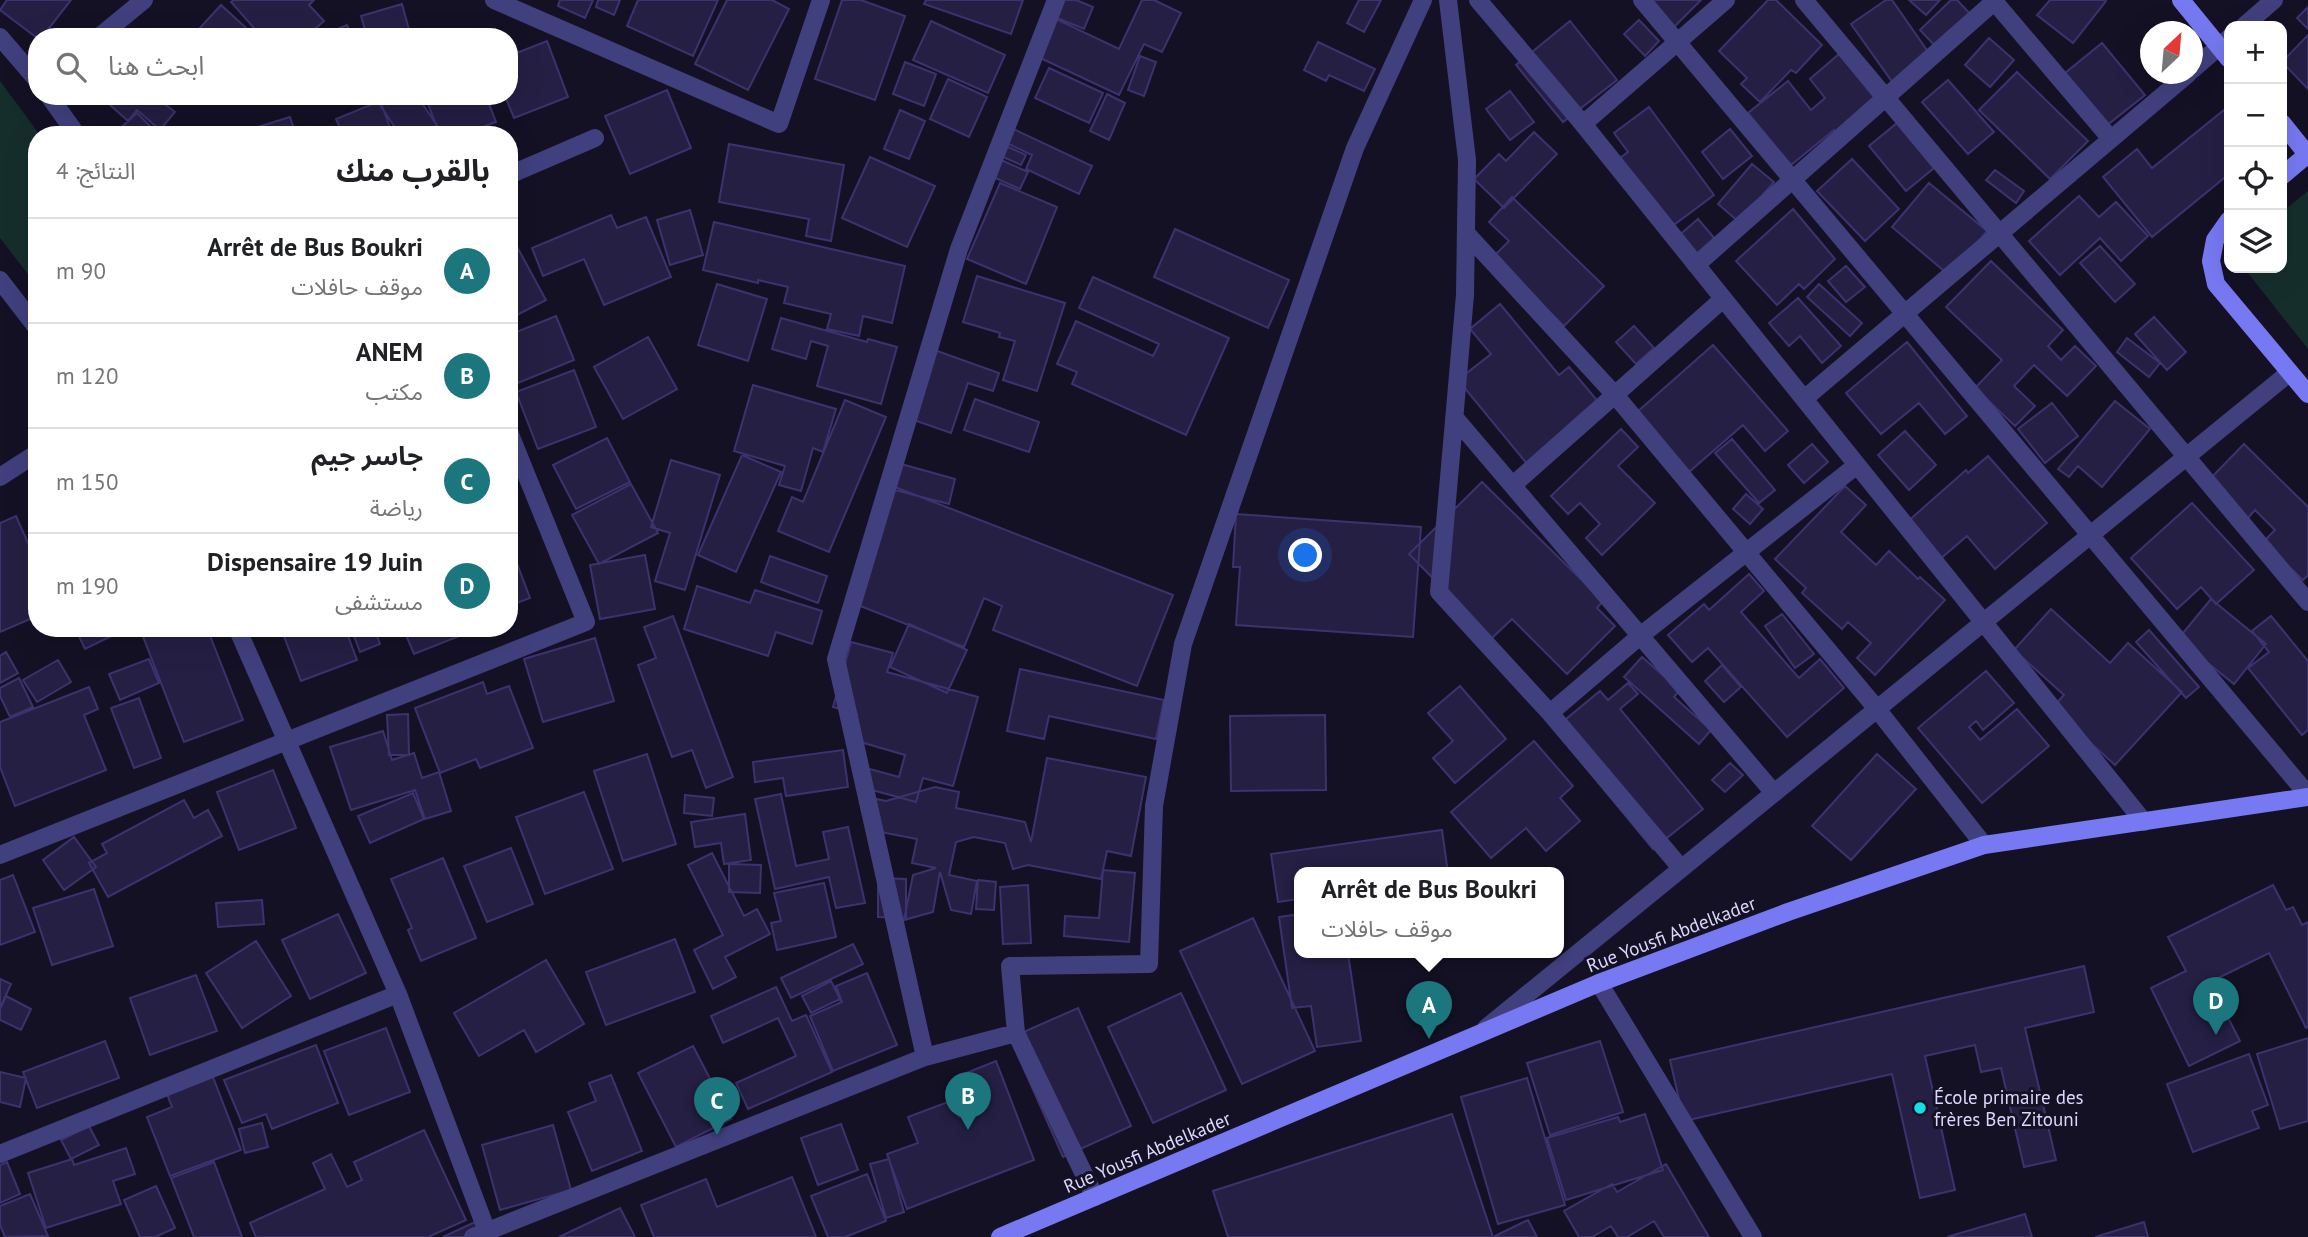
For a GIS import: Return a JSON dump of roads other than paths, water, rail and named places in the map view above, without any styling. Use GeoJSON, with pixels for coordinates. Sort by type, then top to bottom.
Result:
{"type":"FeatureCollection","features":[{"type":"Feature","properties":{"kind":"main road"},"geometry":{"type":"LineString","coordinates":[[2181,0],[2224,46]]}},
{"type":"Feature","properties":{"kind":"main road"},"geometry":{"type":"LineString","coordinates":[[2287,129],[2308,154],[2287,172]]}},
{"type":"Feature","properties":{"kind":"main road"},"geometry":{"type":"LineString","coordinates":[[2224,227],[2215,240],[2211,261],[2217,285],[2308,394]]}},
{"type":"Feature","properties":{"kind":"main road","name":"Rue Yousfi Abdelkader"},"geometry":{"type":"LineString","coordinates":[[1000,1237],[1599,983],[1788,912],[1984,845],[2308,796]]}},
{"type":"Feature","properties":{"kind":"street"},"geometry":{"type":"LineString","coordinates":[[110,28],[144,0]]}},
{"type":"Feature","properties":{"kind":"street"},"geometry":{"type":"LineString","coordinates":[[494,0],[779,124],[821,0]]}},
{"type":"Feature","properties":{"kind":"street"},"geometry":{"type":"LineString","coordinates":[[925,1057],[836,659],[959,249],[1056,0]]}},
{"type":"Feature","properties":{"kind":"street"},"geometry":{"type":"LineString","coordinates":[[1095,1197],[1016,1033],[1010,966],[1149,964],[1154,806],[1183,644],[1355,148],[1423,0]]}},
{"type":"Feature","properties":{"kind":"street"},"geometry":{"type":"LineString","coordinates":[[1448,0],[1467,160],[1466,233],[1465,295],[1439,592],[1550,713],[1681,868]]}},
{"type":"Feature","properties":{"kind":"street"},"geometry":{"type":"LineString","coordinates":[[1478,0],[1583,124],[2144,821]]}},
{"type":"Feature","properties":{"kind":"street"},"geometry":{"type":"LineString","coordinates":[[1642,0],[2308,796]]}},
{"type":"Feature","properties":{"kind":"street"},"geometry":{"type":"LineString","coordinates":[[1583,124],[1726,0]]}},
{"type":"Feature","properties":{"kind":"street"},"geometry":{"type":"LineString","coordinates":[[1804,0],[2308,602]]}},
{"type":"Feature","properties":{"kind":"street"},"geometry":{"type":"LineString","coordinates":[[2250,21],[2274,0]]}},
{"type":"Feature","properties":{"kind":"street"},"geometry":{"type":"LineString","coordinates":[[1696,265],[1994,1],[2111,139]]}},
{"type":"Feature","properties":{"kind":"street"},"geometry":{"type":"LineString","coordinates":[[0,37],[28,70]]}},
{"type":"Feature","properties":{"kind":"street"},"geometry":{"type":"LineString","coordinates":[[2203,63],[2224,49]]}},
{"type":"Feature","properties":{"kind":"street"},"geometry":{"type":"LineString","coordinates":[[1804,399],[2176,84]]}},
{"type":"Feature","properties":{"kind":"street"},"geometry":{"type":"LineString","coordinates":[[55,105],[71,126]]}},
{"type":"Feature","properties":{"kind":"street"},"geometry":{"type":"LineString","coordinates":[[518,171],[595,138]]}},
{"type":"Feature","properties":{"kind":"street"},"geometry":{"type":"LineString","coordinates":[[1466,233],[1615,395],[1877,709],[1984,845]]}},
{"type":"Feature","properties":{"kind":"street"},"geometry":{"type":"LineString","coordinates":[[0,280],[28,316]]}},
{"type":"Feature","properties":{"kind":"street"},"geometry":{"type":"LineString","coordinates":[[1513,485],[1723,299]]}},
{"type":"Feature","properties":{"kind":"street"},"geometry":{"type":"LineString","coordinates":[[1478,1034],[2289,373]]}},
{"type":"Feature","properties":{"kind":"street"},"geometry":{"type":"LineString","coordinates":[[1455,418],[1774,793]]}},
{"type":"Feature","properties":{"kind":"street"},"geometry":{"type":"LineString","coordinates":[[0,855],[586,622],[518,454]]}},
{"type":"Feature","properties":{"kind":"street"},"geometry":{"type":"LineString","coordinates":[[0,477],[28,459]]}},
{"type":"Feature","properties":{"kind":"street"},"geometry":{"type":"LineString","coordinates":[[1550,713],[1640,636],[1857,465]]}},
{"type":"Feature","properties":{"kind":"street"},"geometry":{"type":"LineString","coordinates":[[241,637],[398,994],[483,1235],[925,1057],[1016,1033]]}},
{"type":"Feature","properties":{"kind":"street"},"geometry":{"type":"LineString","coordinates":[[1599,983],[1753,1237]]}},
{"type":"Feature","properties":{"kind":"street"},"geometry":{"type":"LineString","coordinates":[[0,1154],[398,994]]}},
{"type":"Feature","properties":{"kind":"place","name":"Dispensaire 19 Juin"},"geometry":{"type":"Point","coordinates":[2216,1035]}},
{"type":"Feature","properties":{"kind":"place","name":"Arrêt de Bus Boukri"},"geometry":{"type":"Point","coordinates":[1429,1039]}},
{"type":"Feature","properties":{"kind":"place","name":"École primaire des frères Ben Zitouni"},"geometry":{"type":"Point","coordinates":[1920,1108]}},
{"type":"Feature","properties":{"kind":"place","name":"ANEM"},"geometry":{"type":"Point","coordinates":[968,1130]}},
{"type":"Feature","properties":{"kind":"place","name":"جاسر جيم"},"geometry":{"type":"Point","coordinates":[717,1135]}}]}
